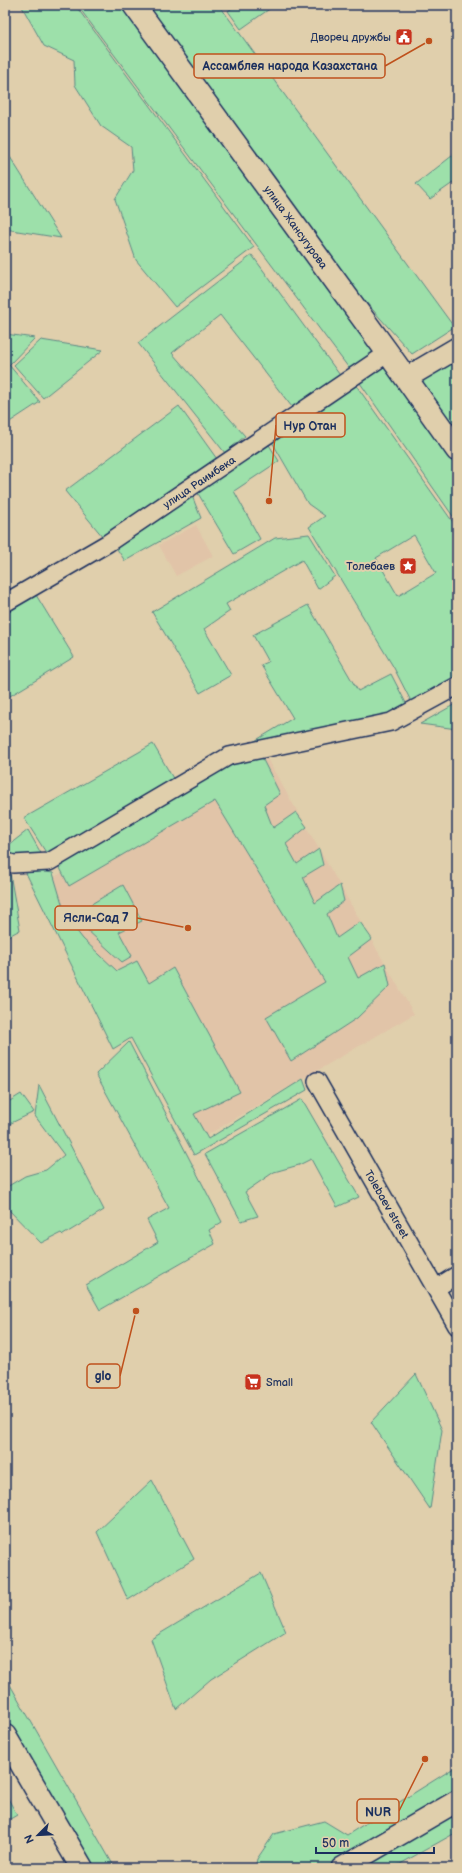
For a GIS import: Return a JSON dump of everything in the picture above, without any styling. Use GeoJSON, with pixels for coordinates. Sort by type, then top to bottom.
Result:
{"type":"FeatureCollection","features":[{"type":"Feature","properties":{"kind":"main road","name":"улица Жансугурова"},"geometry":{"type":"LineString","coordinates":[[134,5],[457,450]]}},
{"type":"Feature","properties":{"kind":"main road"},"geometry":{"type":"LineString","coordinates":[[5,1736],[82,1868]]}},
{"type":"Feature","properties":{"kind":"street"},"geometry":{"type":"LineString","coordinates":[[406,378],[457,348]]}},
{"type":"Feature","properties":{"kind":"street","name":"улица Раимбека"},"geometry":{"type":"LineString","coordinates":[[5,603],[108,544],[388,353]]}},
{"type":"Feature","properties":{"kind":"street"},"geometry":{"type":"LineString","coordinates":[[5,861],[13,864],[48,862],[229,756],[391,722],[457,686]]}},
{"type":"Feature","properties":{"kind":"street","name":"Tolebaev street"},"geometry":{"type":"LineString","coordinates":[[317,1081],[457,1326]]}},
{"type":"Feature","properties":{"kind":"street"},"geometry":{"type":"LineString","coordinates":[[436,1288],[457,1275]]}},
{"type":"Feature","properties":{"kind":"street"},"geometry":{"type":"LineString","coordinates":[[342,1868],[457,1801]]}},
{"type":"Feature","properties":{"kind":"shaded area"},"geometry":{"type":"Polygon","coordinates":[[[196,525],[213,556],[176,576],[159,545],[196,525]]]}},
{"type":"Feature","properties":{"kind":"shaded area"},"geometry":{"type":"Polygon","coordinates":[[[266,757],[414,1014],[192,1144],[42,884],[266,757]]]}},
{"type":"Feature","properties":{"kind":"green space"},"geometry":{"type":"Polygon","coordinates":[[[21,5],[75,5],[254,247],[175,307],[136,260],[115,199],[133,170],[131,147],[101,126],[75,85],[74,60],[44,46],[21,5]]]}},
{"type":"Feature","properties":{"kind":"green space"},"geometry":{"type":"Polygon","coordinates":[[[77,5],[126,5],[457,459],[457,522],[360,383],[77,5]]]}},
{"type":"Feature","properties":{"kind":"green space"},"geometry":{"type":"Polygon","coordinates":[[[134,5],[219,5],[454,327],[412,354],[277,202],[134,5]]]}},
{"type":"Feature","properties":{"kind":"green space"},"geometry":{"type":"Polygon","coordinates":[[[236,5],[275,5],[241,29],[228,11],[236,5]]]}},
{"type":"Feature","properties":{"kind":"green space"},"geometry":{"type":"Polygon","coordinates":[[[5,149],[61,238],[5,229],[5,149]]]}},
{"type":"Feature","properties":{"kind":"green space"},"geometry":{"type":"Polygon","coordinates":[[[457,152],[457,180],[430,199],[416,184],[457,152]]]}},
{"type":"Feature","properties":{"kind":"green space"},"geometry":{"type":"Polygon","coordinates":[[[252,255],[342,378],[292,407],[220,315],[172,353],[245,436],[225,453],[138,343],[252,255]]]}},
{"type":"Feature","properties":{"kind":"green space"},"geometry":{"type":"Polygon","coordinates":[[[5,334],[35,338],[9,365],[40,402],[5,425],[5,334]]]}},
{"type":"Feature","properties":{"kind":"green space"},"geometry":{"type":"Polygon","coordinates":[[[41,340],[103,350],[43,398],[14,365],[41,340]]]}},
{"type":"Feature","properties":{"kind":"green space"},"geometry":{"type":"Polygon","coordinates":[[[457,348],[457,444],[406,378],[457,348]]]}},
{"type":"Feature","properties":{"kind":"green space"},"geometry":{"type":"Polygon","coordinates":[[[351,378],[457,528],[457,686],[415,709],[394,668],[309,527],[325,516],[308,504],[268,435],[351,378]],[[414,535],[376,558],[398,596],[436,573],[414,535]]]}},
{"type":"Feature","properties":{"kind":"green space"},"geometry":{"type":"Polygon","coordinates":[[[179,406],[222,466],[108,543],[65,491],[179,406]]]}},
{"type":"Feature","properties":{"kind":"green space"},"geometry":{"type":"Polygon","coordinates":[[[266,440],[279,461],[234,491],[260,539],[234,554],[196,490],[266,440]]]}},
{"type":"Feature","properties":{"kind":"green space"},"geometry":{"type":"Polygon","coordinates":[[[192,496],[201,518],[125,561],[115,546],[192,496]]]}},
{"type":"Feature","properties":{"kind":"green space"},"geometry":{"type":"Polygon","coordinates":[[[309,534],[335,576],[318,589],[302,560],[226,604],[230,611],[204,629],[231,675],[200,693],[152,612],[275,538],[309,534]]]}},
{"type":"Feature","properties":{"kind":"green space"},"geometry":{"type":"Polygon","coordinates":[[[36,595],[74,657],[5,699],[5,614],[36,595]]]}},
{"type":"Feature","properties":{"kind":"green space"},"geometry":{"type":"Polygon","coordinates":[[[308,605],[358,691],[391,674],[408,707],[375,721],[243,748],[293,718],[261,665],[268,662],[253,635],[308,605]]]}},
{"type":"Feature","properties":{"kind":"green space"},"geometry":{"type":"Polygon","coordinates":[[[457,703],[457,729],[420,724],[457,703]]]}},
{"type":"Feature","properties":{"kind":"green space"},"geometry":{"type":"Polygon","coordinates":[[[153,744],[174,780],[47,854],[24,818],[153,744]]]}},
{"type":"Feature","properties":{"kind":"green space"},"geometry":{"type":"Polygon","coordinates":[[[260,754],[280,794],[264,805],[273,828],[296,812],[307,827],[286,844],[297,864],[319,849],[323,865],[303,877],[315,903],[340,885],[344,901],[327,914],[337,938],[360,922],[372,939],[348,957],[358,978],[385,963],[390,986],[357,1018],[291,1061],[266,1017],[325,982],[215,801],[69,886],[58,864],[210,773],[260,754]]]}},
{"type":"Feature","properties":{"kind":"green space"},"geometry":{"type":"Polygon","coordinates":[[[28,830],[43,857],[5,855],[5,848],[28,830]]]}},
{"type":"Feature","properties":{"kind":"green space"},"geometry":{"type":"Polygon","coordinates":[[[24,869],[53,873],[66,917],[83,939],[117,971],[137,961],[149,983],[173,968],[240,1092],[194,1114],[208,1139],[303,1079],[307,1090],[194,1155],[131,1038],[113,1049],[24,869]]]}},
{"type":"Feature","properties":{"kind":"green space"},"geometry":{"type":"Polygon","coordinates":[[[10,874],[20,930],[5,938],[5,877],[10,874]]]}},
{"type":"Feature","properties":{"kind":"green space"},"geometry":{"type":"Polygon","coordinates":[[[123,885],[142,921],[119,932],[132,956],[122,962],[86,929],[78,912],[123,885]]]}},
{"type":"Feature","properties":{"kind":"green space"},"geometry":{"type":"Polygon","coordinates":[[[129,1042],[222,1222],[209,1230],[215,1244],[100,1310],[86,1285],[158,1242],[147,1220],[169,1208],[96,1074],[129,1042]]]}},
{"type":"Feature","properties":{"kind":"green space"},"geometry":{"type":"Polygon","coordinates":[[[39,1085],[104,1210],[63,1235],[61,1233],[41,1243],[5,1206],[5,1188],[25,1176],[46,1170],[64,1155],[35,1116],[39,1085]]]}},
{"type":"Feature","properties":{"kind":"green space"},"geometry":{"type":"Polygon","coordinates":[[[21,1094],[34,1112],[5,1126],[5,1104],[21,1094]]]}},
{"type":"Feature","properties":{"kind":"green space"},"geometry":{"type":"Polygon","coordinates":[[[302,1099],[359,1197],[337,1207],[311,1159],[299,1165],[274,1172],[245,1192],[258,1216],[241,1221],[205,1154],[302,1099]]]}},
{"type":"Feature","properties":{"kind":"green space"},"geometry":{"type":"Polygon","coordinates":[[[416,1374],[442,1430],[430,1509],[371,1422],[416,1374]]]}},
{"type":"Feature","properties":{"kind":"green space"},"geometry":{"type":"Polygon","coordinates":[[[152,1480],[194,1559],[128,1600],[97,1532],[152,1480]]]}},
{"type":"Feature","properties":{"kind":"green space"},"geometry":{"type":"Polygon","coordinates":[[[261,1573],[286,1632],[211,1679],[176,1709],[151,1639],[261,1573]]]}},
{"type":"Feature","properties":{"kind":"green space"},"geometry":{"type":"Polygon","coordinates":[[[5,1676],[115,1868],[89,1868],[5,1723],[5,1676]]]}},
{"type":"Feature","properties":{"kind":"green space"},"geometry":{"type":"Polygon","coordinates":[[[457,1766],[457,1795],[337,1868],[255,1868],[257,1859],[274,1834],[324,1821],[347,1835],[457,1766]]]}},
{"type":"Feature","properties":{"kind":"green space"},"geometry":{"type":"Polygon","coordinates":[[[5,1793],[17,1815],[5,1822],[5,1793]]]}},
{"type":"Feature","properties":{"kind":"green space"},"geometry":{"type":"Polygon","coordinates":[[[457,1810],[457,1832],[393,1868],[357,1868],[457,1810]]]}},
{"type":"Feature","properties":{"kind":"place","name":"Дворец дружбы"},"geometry":{"type":"Point","coordinates":[404,37]}},
{"type":"Feature","properties":{"kind":"place","name":"Ассамблея народа Казахстана"},"geometry":{"type":"Point","coordinates":[429,41]}},
{"type":"Feature","properties":{"kind":"place","name":"Нур Отан"},"geometry":{"type":"Point","coordinates":[269,501]}},
{"type":"Feature","properties":{"kind":"place","name":"Толебаев"},"geometry":{"type":"Point","coordinates":[408,566]}},
{"type":"Feature","properties":{"kind":"place","name":"Ясли-Сад 7"},"geometry":{"type":"Point","coordinates":[188,928]}},
{"type":"Feature","properties":{"kind":"place","name":"glo"},"geometry":{"type":"Point","coordinates":[136,1311]}},
{"type":"Feature","properties":{"kind":"place","name":"Small"},"geometry":{"type":"Point","coordinates":[253,1382]}},
{"type":"Feature","properties":{"kind":"place","name":"NUR"},"geometry":{"type":"Point","coordinates":[425,1759]}}]}
